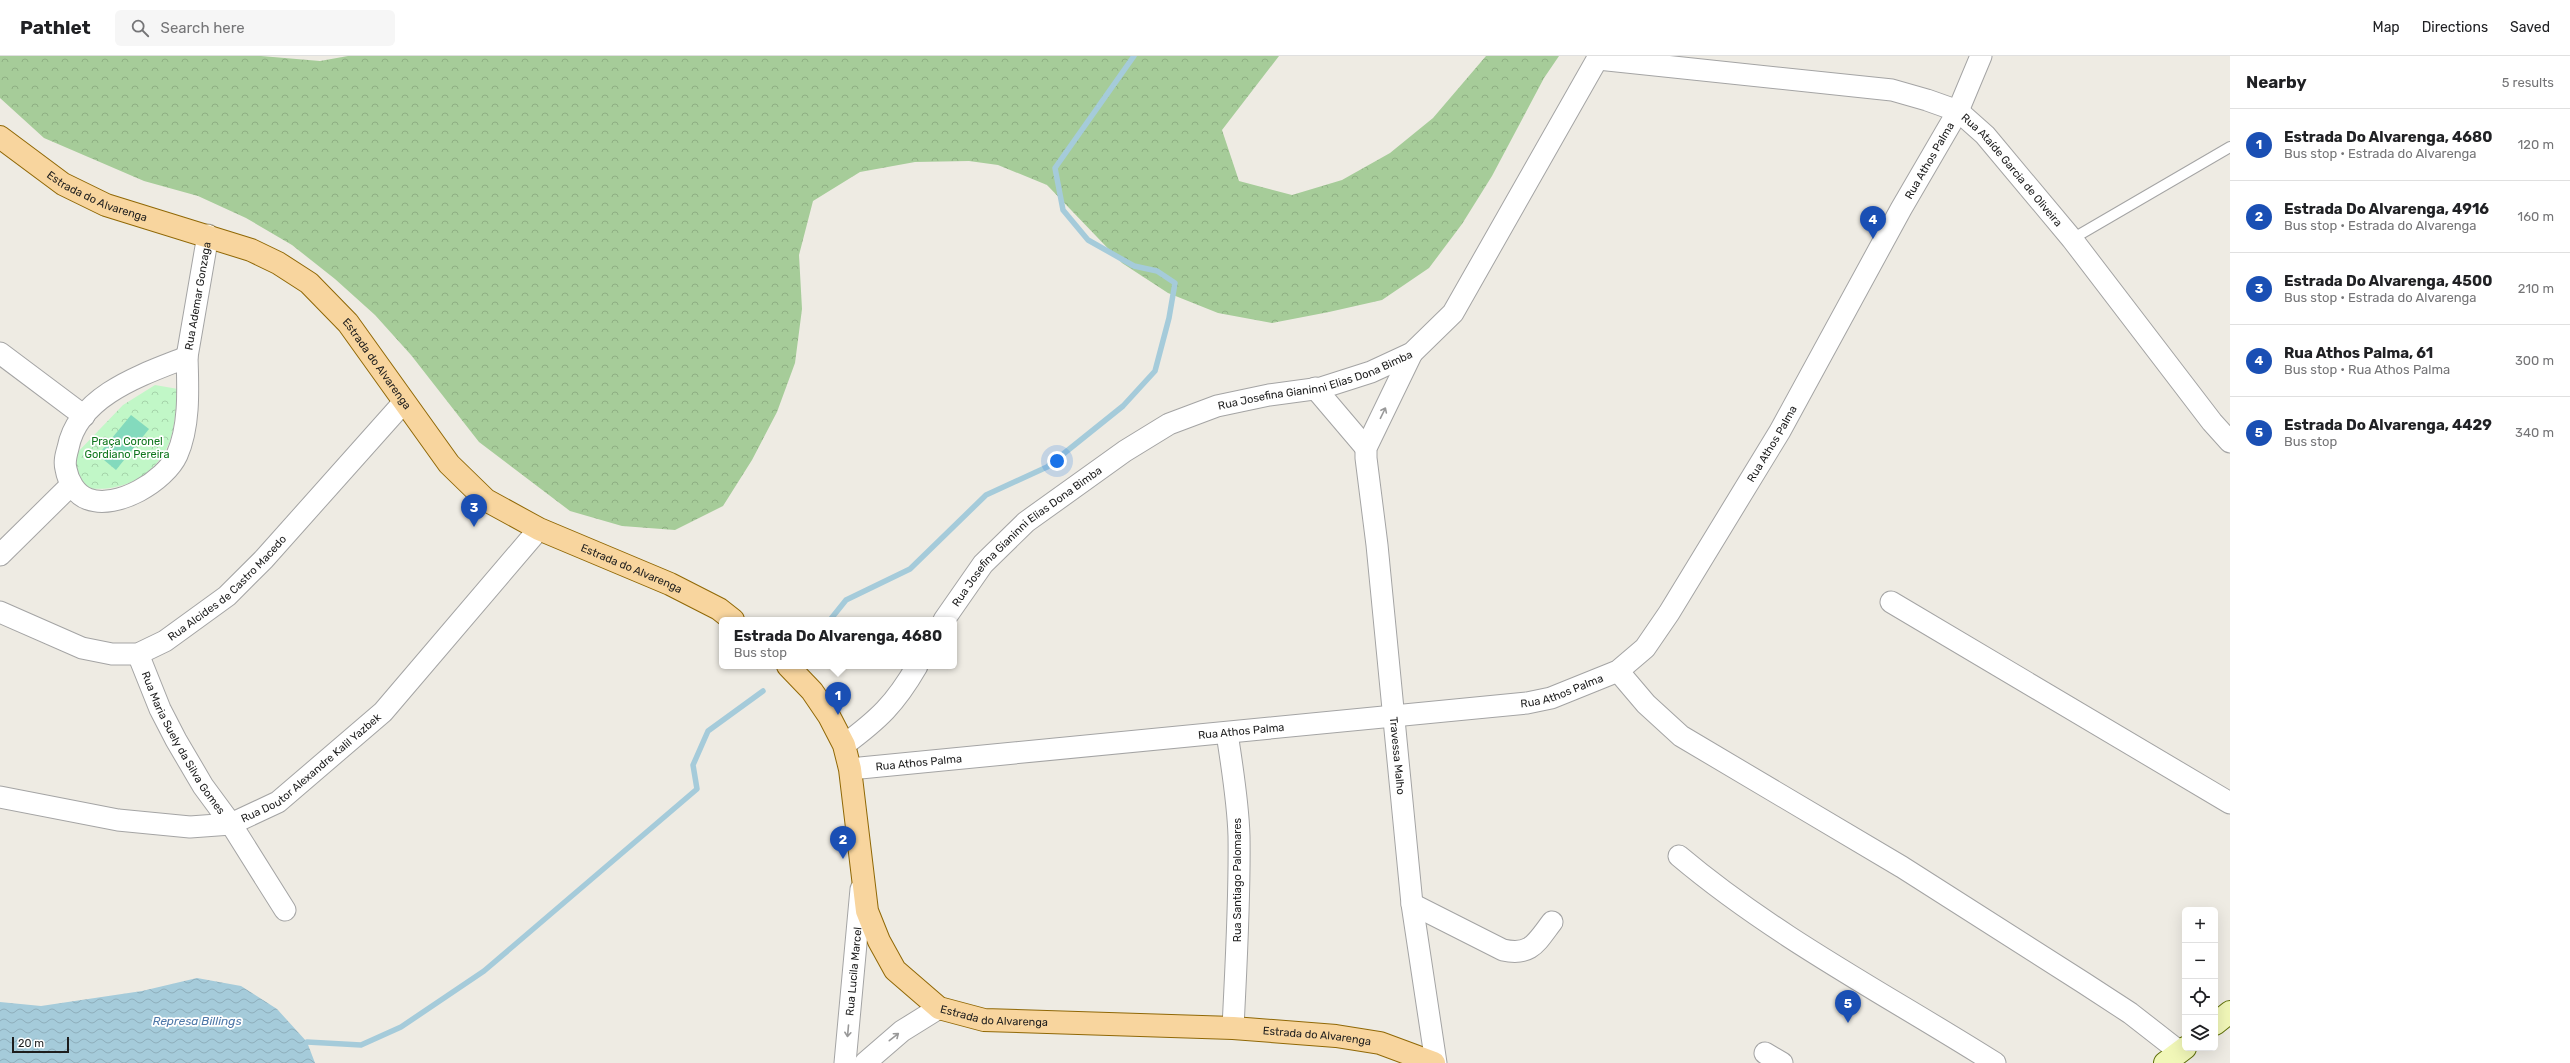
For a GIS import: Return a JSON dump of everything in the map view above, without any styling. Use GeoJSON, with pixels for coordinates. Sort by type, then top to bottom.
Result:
{"type":"FeatureCollection","features":[{"type":"Feature","properties":{"kind":"main road","name":"Estrada do Alvarenga"},"geometry":{"type":"LineString","coordinates":[[0,137],[64,184],[106,205],[208,235],[251,250],[278,263],[309,283],[348,323],[449,464],[486,500],[539,530],[670,584],[719,609],[729,617]]}},
{"type":"Feature","properties":{"kind":"main road","name":"Estrada do Alvarenga"},"geometry":{"type":"LineString","coordinates":[[791,669],[812,691],[829,716],[844,745],[850,769],[862,880],[867,911],[879,942],[894,970],[939,1008],[984,1020],[1233,1028],[1336,1036],[1380,1043],[1435,1063]]}},
{"type":"Feature","properties":{"kind":"street","name":"Rua Athos Palma"},"geometry":{"type":"LineString","coordinates":[[850,769],[1227,733],[1319,722],[1394,718],[1527,703],[1551,698],[1618,671],[1645,648],[1669,613],[1776,438],[1958,111],[1981,56]]}},
{"type":"Feature","properties":{"kind":"street","name":"Rua Ataíde Garcia de Oliveira"},"geometry":{"type":"LineString","coordinates":[[1598,57],[1892,90],[1958,111],[1985,136],[2072,239],[2212,422],[2230,442]]}},
{"type":"Feature","properties":{"kind":"street","name":"Rua Josefina Gianinni Elias Dona Bimba"},"geometry":{"type":"LineString","coordinates":[[946,617],[982,564],[1026,522],[1131,447],[1169,424],[1217,406],[1269,395],[1315,388],[1371,372],[1412,353],[1453,313],[1598,57]]}},
{"type":"Feature","properties":{"kind":"street","name":"Rua Ademar Gonzaga"},"geometry":{"type":"LineString","coordinates":[[187,356],[208,235]]}},
{"type":"Feature","properties":{"kind":"street"},"geometry":{"type":"LineString","coordinates":[[1315,388],[1366,448],[1412,353]]}},
{"type":"Feature","properties":{"kind":"street"},"geometry":{"type":"LineString","coordinates":[[0,354],[84,416]]}},
{"type":"Feature","properties":{"kind":"street"},"geometry":{"type":"LineString","coordinates":[[187,356],[188,385],[183,433],[177,455],[168,470],[148,486],[132,495],[98,501],[87,499],[71,485],[65,464],[69,444],[84,416],[119,387],[187,356]]}},
{"type":"Feature","properties":{"kind":"street","name":"Rua Alcides de Castro Macedo"},"geometry":{"type":"LineString","coordinates":[[0,612],[82,648],[112,654],[138,654],[185,628],[226,596],[264,559],[404,402]]}},
{"type":"Feature","properties":{"kind":"street","name":"Travessa Malho"},"geometry":{"type":"LineString","coordinates":[[1366,448],[1412,904],[1435,1063]]}},
{"type":"Feature","properties":{"kind":"street"},"geometry":{"type":"LineString","coordinates":[[0,555],[71,485]]}},
{"type":"Feature","properties":{"kind":"street","name":"Rua Doutor Alexandre Kalil Yazbek"},"geometry":{"type":"LineString","coordinates":[[0,797],[118,820],[190,827],[231,824],[278,802],[383,712],[539,530]]}},
{"type":"Feature","properties":{"kind":"street"},"geometry":{"type":"LineString","coordinates":[[1891,602],[2230,803]]}},
{"type":"Feature","properties":{"kind":"street","name":"Rua Maria Suely da Silva Gomes"},"geometry":{"type":"LineString","coordinates":[[138,654],[160,709],[176,740],[203,786],[231,824],[285,910]]}},
{"type":"Feature","properties":{"kind":"street"},"geometry":{"type":"LineString","coordinates":[[844,745],[876,722],[892,706],[914,669]]}},
{"type":"Feature","properties":{"kind":"street"},"geometry":{"type":"LineString","coordinates":[[1618,671],[1646,704],[1681,736],[1902,867],[2078,978],[2130,1014],[2177,1054]]}},
{"type":"Feature","properties":{"kind":"street","name":"Rua Santiago Palomares"},"geometry":{"type":"LineString","coordinates":[[1227,733],[1235,785],[1239,835],[1237,947],[1233,1028]]}},
{"type":"Feature","properties":{"kind":"street"},"geometry":{"type":"LineString","coordinates":[[1679,856],[1705,878],[1800,942],[1995,1063]]}},
{"type":"Feature","properties":{"kind":"street","name":"Rua Lucila Marcel"},"geometry":{"type":"LineString","coordinates":[[845,1063],[862,880]]}},
{"type":"Feature","properties":{"kind":"street"},"geometry":{"type":"LineString","coordinates":[[1412,904],[1503,950],[1514,953],[1529,950],[1535,945],[1552,922]]}},
{"type":"Feature","properties":{"kind":"street"},"geometry":{"type":"LineString","coordinates":[[865,1063],[902,1031],[939,1008]]}},
{"type":"Feature","properties":{"kind":"street"},"geometry":{"type":"LineString","coordinates":[[2218,1022],[2230,1012]]}},
{"type":"Feature","properties":{"kind":"lane"},"geometry":{"type":"LineString","coordinates":[[2072,239],[2230,147]]}},
{"type":"Feature","properties":{"kind":"green space"},"geometry":{"type":"Polygon","coordinates":[[[0,56],[261,56],[320,61],[348,56],[1279,56],[1222,130],[1239,181],[1292,195],[1342,180],[1390,153],[1433,118],[1486,56],[1559,56],[1544,78],[1492,176],[1462,224],[1429,268],[1382,300],[1272,323],[1218,313],[1168,293],[1122,263],[1047,185],[998,165],[969,161],[915,162],[860,172],[813,201],[799,255],[802,309],[795,363],[777,412],[752,460],[723,506],[675,530],[622,526],[570,511],[479,442],[411,355],[375,315],[335,279],[292,245],[246,218],[198,196],[144,181],[44,138],[0,98],[0,56]]]}},
{"type":"Feature","properties":{"kind":"green space","name":"Praça Coronel Gordiano Pereira"},"geometry":{"type":"Polygon","coordinates":[[[155,385],[178,389],[173,431],[162,456],[153,467],[132,482],[106,488],[93,489],[79,487],[71,473],[75,455],[123,405],[155,385]]]}},
{"type":"Feature","properties":{"kind":"green space"},"geometry":{"type":"Polygon","coordinates":[[[131,415],[149,429],[116,470],[98,455],[131,415]]]}},
{"type":"Feature","properties":{"kind":"water","name":"Represa Billings"},"geometry":{"type":"Polygon","coordinates":[[[197,978],[241,986],[277,1009],[307,1042],[315,1063],[0,1063],[0,1002],[41,1006],[142,991],[197,978]]]}},
{"type":"Feature","properties":{"kind":"waterway"},"geometry":{"type":"LineString","coordinates":[[832,617],[846,600],[910,569],[986,495],[1047,467],[1123,406],[1155,371],[1169,318],[1175,283],[1157,271],[1134,266],[1088,240],[1063,210],[1055,168],[1134,56]]}},
{"type":"Feature","properties":{"kind":"waterway"},"geometry":{"type":"LineString","coordinates":[[307,1042],[361,1045],[401,1027],[484,971],[697,789],[693,765],[708,731],[763,691]]}},
{"type":"Feature","properties":{"kind":"place","name":"Rua Athos Palma, 61"},"geometry":{"type":"Point","coordinates":[1873,239]}},
{"type":"Feature","properties":{"kind":"place","name":"Estrada Do Alvarenga, 4500"},"geometry":{"type":"Point","coordinates":[474,527]}},
{"type":"Feature","properties":{"kind":"place","name":"Estrada Do Alvarenga, 4680"},"geometry":{"type":"Point","coordinates":[838,715]}},
{"type":"Feature","properties":{"kind":"place","name":"Estrada Do Alvarenga, 4916"},"geometry":{"type":"Point","coordinates":[843,859]}},
{"type":"Feature","properties":{"kind":"place","name":"Estrada Do Alvarenga, 4429"},"geometry":{"type":"Point","coordinates":[1848,1023]}}]}
